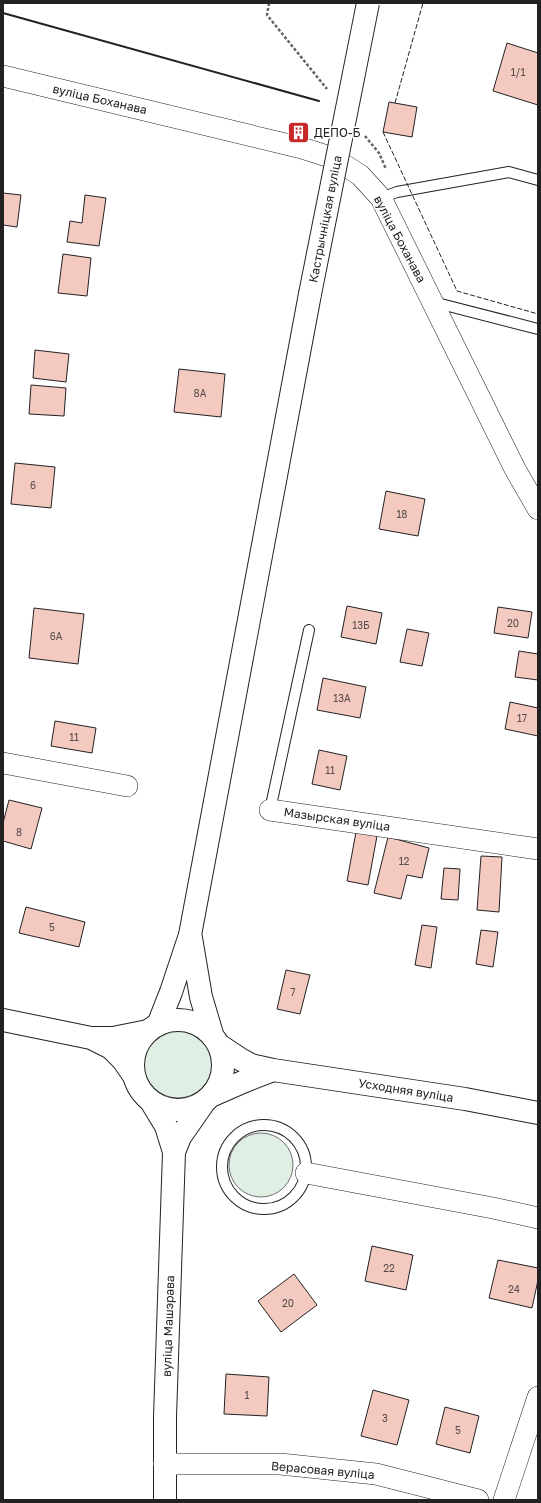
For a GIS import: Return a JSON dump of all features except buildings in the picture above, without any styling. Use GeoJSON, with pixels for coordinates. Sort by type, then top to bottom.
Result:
{"type":"FeatureCollection","features":[{"type":"Feature","properties":{"kind":"main road","name":"Кастрычніцкая вуліца"},"geometry":{"type":"LineString","coordinates":[[190,935],[310,294],[368,3]]}},
{"type":"Feature","properties":{"kind":"main road"},"geometry":{"type":"LineString","coordinates":[[134,1076],[133,1058],[138,1043],[153,1028],[171,992],[190,935]]}},
{"type":"Feature","properties":{"kind":"main road"},"geometry":{"type":"LineString","coordinates":[[91,1038],[111,1048],[123,1060],[134,1076],[142,1093],[152,1103],[164,1109],[178,1111],[191,1109],[208,1099],[220,1084],[224,1070],[223,1058],[215,1040],[201,997],[190,935]]}},
{"type":"Feature","properties":{"kind":"main road"},"geometry":{"type":"LineString","coordinates":[[3,1020],[91,1038],[113,1038],[153,1028],[169,1021],[180,1020],[192,1022],[203,1027],[215,1040]]}},
{"type":"Feature","properties":{"kind":"main road","name":"Усходняя вуліца"},"geometry":{"type":"LineString","coordinates":[[215,1040],[240,1059],[251,1065],[273,1070],[465,1099],[538,1113]]}},
{"type":"Feature","properties":{"kind":"main road","name":"Усходняя вуліца"},"geometry":{"type":"LineString","coordinates":[[208,1099],[244,1081],[273,1070]]}},
{"type":"Feature","properties":{"kind":"main road","name":"вуліца Машэрава"},"geometry":{"type":"LineString","coordinates":[[174,1152],[180,1137],[208,1099]]}},
{"type":"Feature","properties":{"kind":"main road","name":"вуліца Машэрава"},"geometry":{"type":"LineString","coordinates":[[152,1103],[166,1126],[174,1152],[164,1464],[165,1500]]}},
{"type":"Feature","properties":{"kind":"street","name":"вуліца Боханава"},"geometry":{"type":"LineString","coordinates":[[3,76],[302,148],[333,158],[360,175],[381,198],[515,469],[538,509]]}},
{"type":"Feature","properties":{"kind":"street"},"geometry":{"type":"LineString","coordinates":[[3,763],[127,786]]}},
{"type":"Feature","properties":{"kind":"street","name":"Мазырская вуліца"},"geometry":{"type":"LineString","coordinates":[[270,810],[538,849]]}},
{"type":"Feature","properties":{"kind":"street"},"geometry":{"type":"LineString","coordinates":[[306,1173],[485,1206],[538,1218]]}},
{"type":"Feature","properties":{"kind":"street"},"geometry":{"type":"LineString","coordinates":[[504,1500],[538,1397]]}},
{"type":"Feature","properties":{"kind":"street","name":"Верасовая вуліца"},"geometry":{"type":"LineString","coordinates":[[164,1464],[280,1464],[376,1474],[478,1500]]}},
{"type":"Feature","properties":{"kind":"lane"},"geometry":{"type":"LineString","coordinates":[[381,198],[397,192],[509,172],[538,180]]}},
{"type":"Feature","properties":{"kind":"lane"},"geometry":{"type":"LineString","coordinates":[[433,302],[538,329]]}},
{"type":"Feature","properties":{"kind":"lane","name":"Мазырская вуліца"},"geometry":{"type":"LineString","coordinates":[[270,810],[309,630]]}},
{"type":"Feature","properties":{"kind":"lane"},"geometry":{"type":"LineString","coordinates":[[264,1124],[279,1127],[294,1137],[303,1150],[306,1173],[301,1187],[291,1200],[278,1207],[264,1210],[250,1207],[236,1199],[225,1185],[221,1170],[221,1162],[225,1148],[231,1139],[242,1130],[250,1126],[264,1124]]}},
{"type":"Feature","properties":{"kind":"green space"},"geometry":{"type":"Polygon","coordinates":[[[171,1030],[185,1030],[197,1036],[206,1045],[212,1057],[210,1077],[202,1088],[191,1096],[185,1098],[171,1098],[165,1096],[154,1088],[146,1077],[144,1071],[144,1057],[146,1051],[154,1040],[165,1032],[171,1030]]]}},
{"type":"Feature","properties":{"kind":"green space"},"geometry":{"type":"Polygon","coordinates":[[[255,1133],[267,1133],[284,1142],[291,1153],[293,1165],[291,1177],[284,1188],[267,1197],[255,1197],[243,1192],[234,1183],[229,1171],[229,1159],[234,1147],[243,1138],[255,1133]]]}},
{"type":"Feature","properties":{"kind":"fence"},"geometry":{"type":"LineString","coordinates":[[395,103],[423,3]]}},
{"type":"Feature","properties":{"kind":"fence"},"geometry":{"type":"LineString","coordinates":[[383,132],[457,291],[538,314]]}},
{"type":"Feature","properties":{"kind":"wall"},"geometry":{"type":"LineString","coordinates":[[3,13],[319,101]]}},
{"type":"Feature","properties":{"kind":"place","name":"ДЕПО-Б"},"geometry":{"type":"Point","coordinates":[298,132]}}]}
